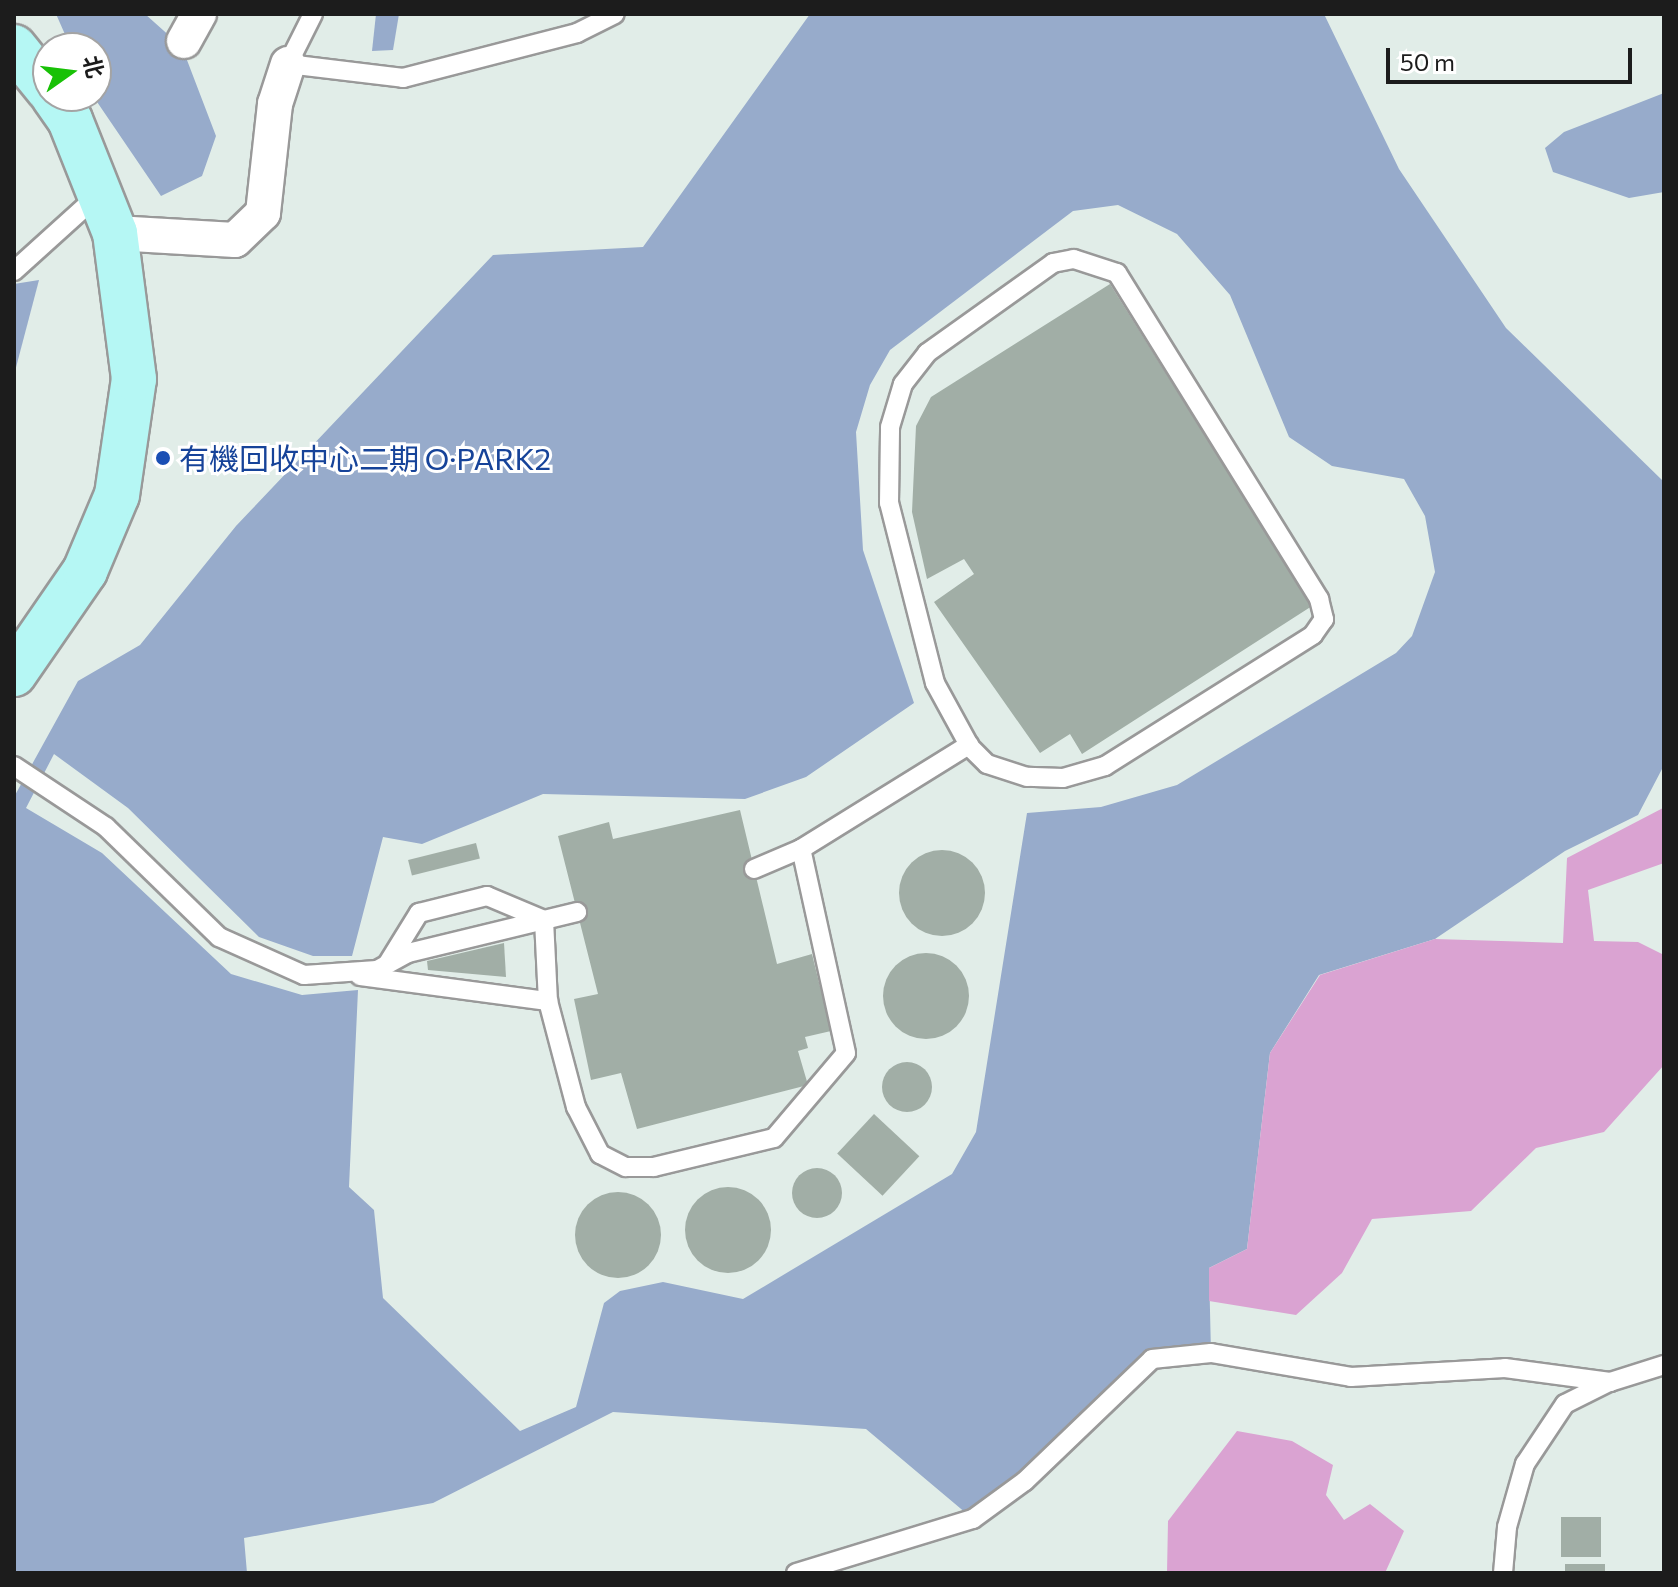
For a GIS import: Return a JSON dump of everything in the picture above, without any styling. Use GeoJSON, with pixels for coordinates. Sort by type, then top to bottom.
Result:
{"type":"FeatureCollection","features":[{"type":"Feature","properties":{"kind":"street"},"geometry":{"type":"LineString","coordinates":[[14,47],[32,69]]}},
{"type":"Feature","properties":{"kind":"street"},"geometry":{"type":"LineString","coordinates":[[108,213],[235,240],[263,213],[275,104],[288,64]]}},
{"type":"Feature","properties":{"kind":"street"},"geometry":{"type":"LineString","coordinates":[[14,674],[85,571],[117,495],[134,379],[108,213],[61,112]]}},
{"type":"Feature","properties":{"kind":"lane"},"geometry":{"type":"LineString","coordinates":[[313,14],[288,64],[403,78],[577,33],[615,14]]}},
{"type":"Feature","properties":{"kind":"lane"},"geometry":{"type":"LineString","coordinates":[[14,271],[108,213]]}},
{"type":"Feature","properties":{"kind":"lane"},"geometry":{"type":"LineString","coordinates":[[1097,262],[1117,273],[1319,599],[1324,619],[1313,635],[1105,766],[1063,778],[1027,777],[987,764],[969,745],[935,683],[904,583],[889,503],[890,427],[903,384],[927,353],[1053,263],[1097,262]]}},
{"type":"Feature","properties":{"kind":"lane"},"geometry":{"type":"LineString","coordinates":[[754,869],[801,849],[969,745]]}},
{"type":"Feature","properties":{"kind":"lane"},"geometry":{"type":"LineString","coordinates":[[14,766],[117,837],[219,937],[304,975],[353,974],[548,1001]]}},
{"type":"Feature","properties":{"kind":"lane"},"geometry":{"type":"LineString","coordinates":[[544,920],[548,1001],[576,1107],[600,1154],[626,1167],[654,1167],[774,1138],[846,1053],[801,849]]}},
{"type":"Feature","properties":{"kind":"lane"},"geometry":{"type":"LineString","coordinates":[[388,963],[419,913],[487,896],[544,920]]}},
{"type":"Feature","properties":{"kind":"lane"},"geometry":{"type":"LineString","coordinates":[[353,974],[577,912]]}},
{"type":"Feature","properties":{"kind":"lane"},"geometry":{"type":"LineString","coordinates":[[796,1573],[973,1519],[1025,1481],[1152,1359],[1211,1353],[1351,1377],[1505,1368],[1610,1382]]}},
{"type":"Feature","properties":{"kind":"lane"},"geometry":{"type":"LineString","coordinates":[[1503,1573],[1507,1527],[1525,1464],[1565,1404],[1610,1382],[1664,1365]]}},
{"type":"Feature","properties":{"kind":"shaded area"},"geometry":{"type":"Polygon","coordinates":[[[56,14],[145,14],[182,47],[216,136],[202,176],[161,196],[104,112],[112,112],[112,32],[64,32],[56,14]]]}},
{"type":"Feature","properties":{"kind":"shaded area"},"geometry":{"type":"Polygon","coordinates":[[[376,14],[399,14],[393,50],[372,51],[376,14]]]}},
{"type":"Feature","properties":{"kind":"shaded area"},"geometry":{"type":"Polygon","coordinates":[[[810,14],[1324,14],[1399,169],[1506,328],[1662,480],[1662,769],[1638,815],[1565,851],[1435,939],[1319,975],[1270,1053],[1247,1249],[1209,1268],[1211,1353],[1151,1359],[973,1519],[866,1429],[613,1412],[433,1503],[244,1538],[247,1573],[14,1573],[14,797],[78,681],[140,645],[236,526],[493,255],[643,247],[810,14]],[[1118,205],[1073,211],[890,350],[870,385],[856,432],[863,550],[914,703],[806,777],[745,799],[543,794],[422,844],[383,837],[352,956],[313,956],[259,937],[128,808],[54,754],[26,808],[102,853],[231,974],[302,995],[358,990],[349,1187],[374,1210],[383,1298],[520,1431],[576,1407],[604,1303],[620,1291],[663,1282],[743,1299],[952,1174],[976,1132],[1027,813],[1101,807],[1177,785],[1396,653],[1412,636],[1435,572],[1425,516],[1404,479],[1332,466],[1289,437],[1230,295],[1177,234],[1118,205]]]}},
{"type":"Feature","properties":{"kind":"shaded area"},"geometry":{"type":"Polygon","coordinates":[[[1664,93],[1664,192],[1629,198],[1553,172],[1545,148],[1564,132],[1664,93]]]}},
{"type":"Feature","properties":{"kind":"shaded area"},"geometry":{"type":"Polygon","coordinates":[[[39,280],[14,375],[14,284],[39,280]]]}},
{"type":"Feature","properties":{"kind":"shaded area"},"geometry":{"type":"Polygon","coordinates":[[[1663,808],[1664,863],[1588,890],[1594,941],[1638,942],[1664,955],[1664,1065],[1604,1132],[1536,1148],[1471,1211],[1372,1219],[1342,1273],[1296,1315],[1209,1301],[1209,1268],[1247,1249],[1270,1053],[1320,975],[1435,939],[1563,943],[1567,858],[1663,808]]]}},
{"type":"Feature","properties":{"kind":"shaded area"},"geometry":{"type":"Polygon","coordinates":[[[1237,1431],[1292,1441],[1333,1465],[1326,1495],[1344,1520],[1370,1504],[1404,1531],[1385,1573],[1167,1573],[1168,1521],[1237,1431]]]}},
{"type":"Feature","properties":{"kind":"building"},"geometry":{"type":"Polygon","coordinates":[[[1110,284],[1312,606],[1082,754],[1070,734],[1040,753],[934,602],[974,574],[964,559],[927,579],[912,512],[916,426],[931,397],[1110,284]]]}},
{"type":"Feature","properties":{"kind":"building"},"geometry":{"type":"Polygon","coordinates":[[[740,810],[777,964],[812,954],[831,1031],[805,1037],[808,1048],[798,1051],[808,1085],[637,1129],[621,1073],[591,1080],[574,999],[598,994],[558,836],[609,822],[613,839],[740,810]]]}},
{"type":"Feature","properties":{"kind":"building"},"geometry":{"type":"Polygon","coordinates":[[[476,843],[480,859],[412,875],[408,860],[476,843]]]}},
{"type":"Feature","properties":{"kind":"building"},"geometry":{"type":"Polygon","coordinates":[[[942,850],[966,857],[978,869],[985,893],[978,917],[966,929],[942,936],[918,929],[906,917],[899,893],[906,869],[918,857],[942,850]]]}},
{"type":"Feature","properties":{"kind":"building"},"geometry":{"type":"Polygon","coordinates":[[[504,943],[506,977],[428,970],[427,961],[504,943]]]}},
{"type":"Feature","properties":{"kind":"building"},"geometry":{"type":"Polygon","coordinates":[[[926,953],[950,960],[962,972],[969,996],[962,1020],[950,1032],[926,1039],[902,1032],[890,1020],[883,996],[890,972],[902,960],[926,953]]]}},
{"type":"Feature","properties":{"kind":"building"},"geometry":{"type":"Polygon","coordinates":[[[907,1062],[925,1069],[932,1087],[925,1105],[907,1112],[889,1105],[882,1087],[889,1069],[907,1062]]]}},
{"type":"Feature","properties":{"kind":"building"},"geometry":{"type":"Polygon","coordinates":[[[874,1114],[919,1156],[883,1196],[837,1153],[874,1114]]]}},
{"type":"Feature","properties":{"kind":"building"},"geometry":{"type":"Polygon","coordinates":[[[817,1168],[835,1175],[842,1193],[835,1211],[817,1218],[799,1211],[792,1193],[799,1175],[817,1168]]]}},
{"type":"Feature","properties":{"kind":"building"},"geometry":{"type":"Polygon","coordinates":[[[728,1187],[752,1194],[764,1206],[771,1230],[764,1254],[752,1266],[728,1273],[704,1266],[692,1254],[685,1230],[692,1206],[704,1194],[728,1187]]]}},
{"type":"Feature","properties":{"kind":"building"},"geometry":{"type":"Polygon","coordinates":[[[618,1192],[642,1199],[654,1211],[661,1235],[654,1259],[642,1271],[618,1278],[594,1271],[582,1259],[575,1235],[582,1211],[594,1199],[618,1192]]]}},
{"type":"Feature","properties":{"kind":"building"},"geometry":{"type":"Polygon","coordinates":[[[1561,1517],[1601,1517],[1601,1557],[1561,1557],[1561,1517]]]}},
{"type":"Feature","properties":{"kind":"building"},"geometry":{"type":"Polygon","coordinates":[[[1565,1564],[1605,1564],[1605,1573],[1565,1573],[1565,1564]]]}},
{"type":"Feature","properties":{"kind":"place","name":"有機回收中心二期 O·PARK2"},"geometry":{"type":"Point","coordinates":[163,458]}}]}
